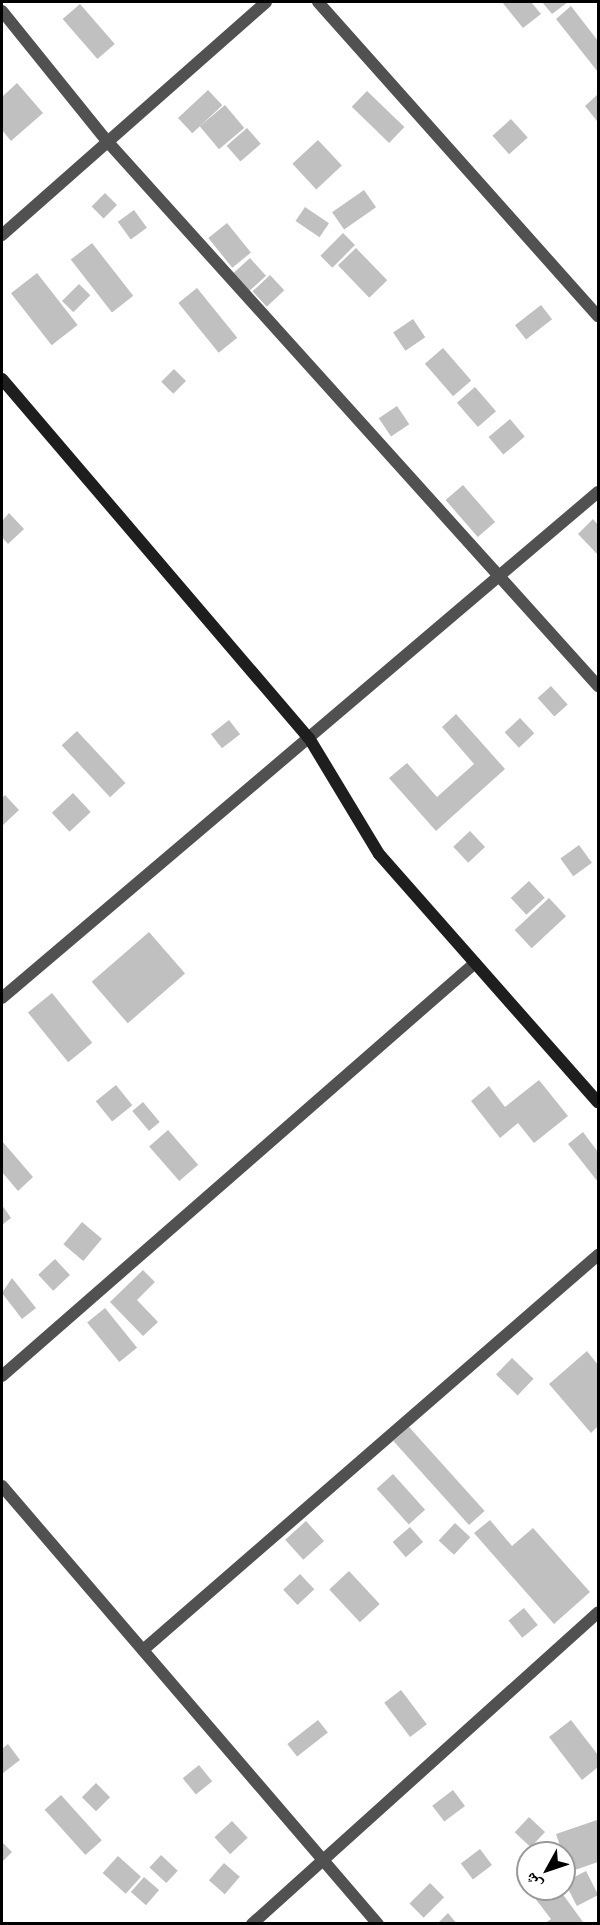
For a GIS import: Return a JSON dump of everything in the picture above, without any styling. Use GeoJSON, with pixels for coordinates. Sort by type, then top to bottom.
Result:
{"type":"FeatureCollection","features":[{"type":"Feature","properties":{"kind":"street"},"geometry":{"type":"LineString","coordinates":[[2,235],[266,2]]}},
{"type":"Feature","properties":{"kind":"street"},"geometry":{"type":"LineString","coordinates":[[318,2],[598,316]]}},
{"type":"Feature","properties":{"kind":"street"},"geometry":{"type":"LineString","coordinates":[[2,11],[107,141],[598,686]]}},
{"type":"Feature","properties":{"kind":"street"},"geometry":{"type":"LineString","coordinates":[[2,379],[309,738],[379,854],[598,1102]]}},
{"type":"Feature","properties":{"kind":"street"},"geometry":{"type":"LineString","coordinates":[[2,998],[598,492]]}},
{"type":"Feature","properties":{"kind":"street"},"geometry":{"type":"LineString","coordinates":[[2,1376],[475,963]]}},
{"type":"Feature","properties":{"kind":"street"},"geometry":{"type":"LineString","coordinates":[[143,1650],[598,1255]]}},
{"type":"Feature","properties":{"kind":"street"},"geometry":{"type":"LineString","coordinates":[[2,1486],[378,1923]]}},
{"type":"Feature","properties":{"kind":"street"},"geometry":{"type":"LineString","coordinates":[[252,1923],[598,1612]]}},
{"type":"Feature","properties":{"kind":"building"},"geometry":{"type":"Polygon","coordinates":[[[502,2],[531,2],[541,14],[523,28],[502,2]]]}},
{"type":"Feature","properties":{"kind":"building"},"geometry":{"type":"Polygon","coordinates":[[[542,2],[568,2],[552,14],[542,2]]]}},
{"type":"Feature","properties":{"kind":"building"},"geometry":{"type":"Polygon","coordinates":[[[80,4],[115,44],[97,59],[63,19],[80,4]]]}},
{"type":"Feature","properties":{"kind":"building"},"geometry":{"type":"Polygon","coordinates":[[[571,6],[598,41],[598,72],[556,19],[571,6]]]}},
{"type":"Feature","properties":{"kind":"building"},"geometry":{"type":"Polygon","coordinates":[[[17,83],[43,113],[11,141],[2,130],[2,97],[17,83]]]}},
{"type":"Feature","properties":{"kind":"building"},"geometry":{"type":"Polygon","coordinates":[[[208,90],[222,105],[192,133],[178,118],[208,90]]]}},
{"type":"Feature","properties":{"kind":"building"},"geometry":{"type":"Polygon","coordinates":[[[367,91],[404,127],[389,143],[352,107],[367,91]]]}},
{"type":"Feature","properties":{"kind":"building"},"geometry":{"type":"Polygon","coordinates":[[[598,94],[598,120],[597,121],[585,106],[598,94]]]}},
{"type":"Feature","properties":{"kind":"building"},"geometry":{"type":"Polygon","coordinates":[[[225,105],[244,128],[219,149],[200,126],[225,105]]]}},
{"type":"Feature","properties":{"kind":"building"},"geometry":{"type":"Polygon","coordinates":[[[511,119],[528,138],[509,154],[492,136],[511,119]]]}},
{"type":"Feature","properties":{"kind":"building"},"geometry":{"type":"Polygon","coordinates":[[[247,128],[261,144],[240,162],[227,146],[247,128]]]}},
{"type":"Feature","properties":{"kind":"building"},"geometry":{"type":"Polygon","coordinates":[[[318,140],[342,166],[316,189],[292,164],[318,140]]]}},
{"type":"Feature","properties":{"kind":"building"},"geometry":{"type":"Polygon","coordinates":[[[364,190],[376,207],[344,230],[332,212],[364,190]]]}},
{"type":"Feature","properties":{"kind":"building"},"geometry":{"type":"Polygon","coordinates":[[[105,193],[117,205],[104,218],[92,206],[105,193]]]}},
{"type":"Feature","properties":{"kind":"building"},"geometry":{"type":"Polygon","coordinates":[[[305,207],[329,223],[320,237],[295,221],[305,207]]]}},
{"type":"Feature","properties":{"kind":"building"},"geometry":{"type":"Polygon","coordinates":[[[134,210],[147,228],[131,240],[118,222],[134,210]]]}},
{"type":"Feature","properties":{"kind":"building"},"geometry":{"type":"Polygon","coordinates":[[[227,223],[251,253],[232,268],[208,238],[227,223]]]}},
{"type":"Feature","properties":{"kind":"building"},"geometry":{"type":"Polygon","coordinates":[[[343,233],[355,245],[332,268],[320,256],[343,233]]]}},
{"type":"Feature","properties":{"kind":"building"},"geometry":{"type":"Polygon","coordinates":[[[92,243],[133,296],[112,312],[71,260],[92,243]]]}},
{"type":"Feature","properties":{"kind":"building"},"geometry":{"type":"Polygon","coordinates":[[[356,248],[387,280],[369,298],[338,265],[356,248]]]}},
{"type":"Feature","properties":{"kind":"building"},"geometry":{"type":"Polygon","coordinates":[[[250,258],[266,276],[249,291],[233,273],[250,258]]]}},
{"type":"Feature","properties":{"kind":"building"},"geometry":{"type":"Polygon","coordinates":[[[37,273],[78,325],[52,345],[11,293],[37,273]]]}},
{"type":"Feature","properties":{"kind":"building"},"geometry":{"type":"Polygon","coordinates":[[[270,275],[284,290],[267,307],[252,291],[270,275]]]}},
{"type":"Feature","properties":{"kind":"building"},"geometry":{"type":"Polygon","coordinates":[[[79,284],[90,295],[73,312],[62,301],[79,284]]]}},
{"type":"Feature","properties":{"kind":"building"},"geometry":{"type":"Polygon","coordinates":[[[197,288],[237,338],[219,353],[178,303],[197,288]]]}},
{"type":"Feature","properties":{"kind":"building"},"geometry":{"type":"Polygon","coordinates":[[[541,305],[552,319],[526,340],[515,325],[541,305]]]}},
{"type":"Feature","properties":{"kind":"building"},"geometry":{"type":"Polygon","coordinates":[[[413,319],[425,337],[405,351],[393,332],[413,319]]]}},
{"type":"Feature","properties":{"kind":"building"},"geometry":{"type":"Polygon","coordinates":[[[443,348],[471,380],[453,396],[425,364],[443,348]]]}},
{"type":"Feature","properties":{"kind":"building"},"geometry":{"type":"Polygon","coordinates":[[[174,369],[186,381],[173,394],[161,382],[174,369]]]}},
{"type":"Feature","properties":{"kind":"building"},"geometry":{"type":"Polygon","coordinates":[[[475,387],[496,411],[478,427],[457,403],[475,387]]]}},
{"type":"Feature","properties":{"kind":"building"},"geometry":{"type":"Polygon","coordinates":[[[397,406],[409,424],[391,437],[379,418],[397,406]]]}},
{"type":"Feature","properties":{"kind":"building"},"geometry":{"type":"Polygon","coordinates":[[[510,419],[525,437],[503,455],[489,437],[510,419]]]}},
{"type":"Feature","properties":{"kind":"building"},"geometry":{"type":"Polygon","coordinates":[[[463,485],[495,522],[478,537],[446,500],[463,485]]]}},
{"type":"Feature","properties":{"kind":"building"},"geometry":{"type":"Polygon","coordinates":[[[9,513],[24,529],[8,544],[2,537],[2,521],[9,513]]]}},
{"type":"Feature","properties":{"kind":"building"},"geometry":{"type":"Polygon","coordinates":[[[593,519],[598,525],[598,555],[578,534],[593,519]]]}},
{"type":"Feature","properties":{"kind":"building"},"geometry":{"type":"Polygon","coordinates":[[[551,686],[568,705],[554,717],[538,698],[551,686]]]}},
{"type":"Feature","properties":{"kind":"building"},"geometry":{"type":"Polygon","coordinates":[[[456,714],[505,769],[436,831],[389,778],[407,763],[437,797],[474,764],[442,727],[456,714]]]}},
{"type":"Feature","properties":{"kind":"building"},"geometry":{"type":"Polygon","coordinates":[[[520,718],[534,733],[519,748],[505,732],[520,718]]]}},
{"type":"Feature","properties":{"kind":"building"},"geometry":{"type":"Polygon","coordinates":[[[229,720],[240,734],[222,748],[211,734],[229,720]]]}},
{"type":"Feature","properties":{"kind":"building"},"geometry":{"type":"Polygon","coordinates":[[[77,731],[125,783],[110,797],[62,745],[77,731]]]}},
{"type":"Feature","properties":{"kind":"building"},"geometry":{"type":"Polygon","coordinates":[[[73,793],[91,812],[70,832],[52,813],[73,793]]]}},
{"type":"Feature","properties":{"kind":"building"},"geometry":{"type":"Polygon","coordinates":[[[5,795],[19,810],[2,826],[2,798],[5,795]]]}},
{"type":"Feature","properties":{"kind":"building"},"geometry":{"type":"Polygon","coordinates":[[[470,831],[485,847],[468,863],[453,847],[470,831]]]}},
{"type":"Feature","properties":{"kind":"building"},"geometry":{"type":"Polygon","coordinates":[[[579,845],[592,863],[573,876],[560,859],[579,845]]]}},
{"type":"Feature","properties":{"kind":"building"},"geometry":{"type":"Polygon","coordinates":[[[529,881],[545,898],[526,915],[511,898],[529,881]]]}},
{"type":"Feature","properties":{"kind":"building"},"geometry":{"type":"Polygon","coordinates":[[[549,898],[566,916],[532,948],[515,930],[549,898]]]}},
{"type":"Feature","properties":{"kind":"building"},"geometry":{"type":"Polygon","coordinates":[[[149,932],[185,974],[128,1023],[92,982],[149,932]]]}},
{"type":"Feature","properties":{"kind":"building"},"geometry":{"type":"Polygon","coordinates":[[[52,993],[92,1043],[68,1062],[28,1013],[52,993]]]}},
{"type":"Feature","properties":{"kind":"building"},"geometry":{"type":"Polygon","coordinates":[[[539,1080],[568,1116],[534,1143],[518,1123],[500,1138],[471,1101],[489,1086],[505,1107],[539,1080]]]}},
{"type":"Feature","properties":{"kind":"building"},"geometry":{"type":"Polygon","coordinates":[[[116,1085],[132,1105],[112,1122],[96,1101],[116,1085]]]}},
{"type":"Feature","properties":{"kind":"building"},"geometry":{"type":"Polygon","coordinates":[[[143,1102],[160,1122],[149,1131],[132,1111],[143,1102]]]}},
{"type":"Feature","properties":{"kind":"building"},"geometry":{"type":"Polygon","coordinates":[[[168,1130],[198,1165],[179,1181],[149,1146],[168,1130]]]}},
{"type":"Feature","properties":{"kind":"building"},"geometry":{"type":"Polygon","coordinates":[[[583,1132],[598,1152],[598,1182],[568,1144],[583,1132]]]}},
{"type":"Feature","properties":{"kind":"building"},"geometry":{"type":"Polygon","coordinates":[[[2,1141],[33,1177],[18,1191],[2,1172],[2,1141]]]}},
{"type":"Feature","properties":{"kind":"building"},"geometry":{"type":"Polygon","coordinates":[[[2,1205],[11,1218],[2,1225],[2,1205]]]}},
{"type":"Feature","properties":{"kind":"building"},"geometry":{"type":"Polygon","coordinates":[[[82,1222],[102,1239],[83,1261],[63,1244],[82,1222]]]}},
{"type":"Feature","properties":{"kind":"building"},"geometry":{"type":"Polygon","coordinates":[[[55,1259],[70,1275],[53,1291],[38,1275],[55,1259]]]}},
{"type":"Feature","properties":{"kind":"building"},"geometry":{"type":"Polygon","coordinates":[[[143,1270],[155,1282],[137,1300],[158,1322],[143,1336],[110,1302],[143,1270]]]}},
{"type":"Feature","properties":{"kind":"building"},"geometry":{"type":"Polygon","coordinates":[[[12,1278],[36,1308],[22,1319],[2,1293],[12,1278]]]}},
{"type":"Feature","properties":{"kind":"building"},"geometry":{"type":"Polygon","coordinates":[[[105,1308],[137,1348],[119,1362],[87,1322],[105,1308]]]}},
{"type":"Feature","properties":{"kind":"building"},"geometry":{"type":"Polygon","coordinates":[[[587,1351],[598,1365],[598,1426],[591,1433],[549,1384],[587,1351]]]}},
{"type":"Feature","properties":{"kind":"building"},"geometry":{"type":"Polygon","coordinates":[[[512,1358],[534,1379],[518,1395],[496,1375],[512,1358]]]}},
{"type":"Feature","properties":{"kind":"building"},"geometry":{"type":"Polygon","coordinates":[[[409,1427],[485,1511],[469,1525],[393,1441],[409,1427]]]}},
{"type":"Feature","properties":{"kind":"building"},"geometry":{"type":"Polygon","coordinates":[[[393,1474],[425,1510],[409,1524],[377,1489],[393,1474]]]}},
{"type":"Feature","properties":{"kind":"building"},"geometry":{"type":"Polygon","coordinates":[[[490,1520],[512,1546],[533,1528],[590,1592],[554,1624],[474,1533],[490,1520]]]}},
{"type":"Feature","properties":{"kind":"building"},"geometry":{"type":"Polygon","coordinates":[[[306,1521],[324,1541],[303,1560],[285,1540],[306,1521]]]}},
{"type":"Feature","properties":{"kind":"building"},"geometry":{"type":"Polygon","coordinates":[[[455,1523],[470,1537],[454,1555],[439,1541],[455,1523]]]}},
{"type":"Feature","properties":{"kind":"building"},"geometry":{"type":"Polygon","coordinates":[[[410,1527],[423,1542],[406,1557],[393,1542],[410,1527]]]}},
{"type":"Feature","properties":{"kind":"building"},"geometry":{"type":"Polygon","coordinates":[[[349,1571],[380,1604],[360,1622],[329,1589],[349,1571]]]}},
{"type":"Feature","properties":{"kind":"building"},"geometry":{"type":"Polygon","coordinates":[[[300,1574],[314,1589],[298,1605],[283,1590],[300,1574]]]}},
{"type":"Feature","properties":{"kind":"building"},"geometry":{"type":"Polygon","coordinates":[[[524,1608],[538,1625],[522,1638],[508,1621],[524,1608]]]}},
{"type":"Feature","properties":{"kind":"building"},"geometry":{"type":"Polygon","coordinates":[[[401,1690],[427,1724],[410,1737],[384,1703],[401,1690]]]}},
{"type":"Feature","properties":{"kind":"building"},"geometry":{"type":"Polygon","coordinates":[[[318,1720],[328,1733],[297,1757],[287,1744],[318,1720]]]}},
{"type":"Feature","properties":{"kind":"building"},"geometry":{"type":"Polygon","coordinates":[[[571,1720],[598,1755],[598,1767],[582,1780],[549,1737],[571,1720]]]}},
{"type":"Feature","properties":{"kind":"building"},"geometry":{"type":"Polygon","coordinates":[[[8,1744],[20,1760],[3,1773],[2,1749],[8,1744]]]}},
{"type":"Feature","properties":{"kind":"building"},"geometry":{"type":"Polygon","coordinates":[[[199,1765],[212,1781],[196,1795],[183,1778],[199,1765]]]}},
{"type":"Feature","properties":{"kind":"building"},"geometry":{"type":"Polygon","coordinates":[[[96,1783],[110,1797],[96,1811],[82,1797],[96,1783]]]}},
{"type":"Feature","properties":{"kind":"building"},"geometry":{"type":"Polygon","coordinates":[[[453,1790],[465,1806],[444,1822],[432,1806],[453,1790]]]}},
{"type":"Feature","properties":{"kind":"building"},"geometry":{"type":"Polygon","coordinates":[[[61,1795],[102,1840],[85,1855],[45,1810],[61,1795]]]}},
{"type":"Feature","properties":{"kind":"building"},"geometry":{"type":"Polygon","coordinates":[[[529,1817],[545,1832],[537,1841],[524,1841],[515,1832],[529,1817]]]}},
{"type":"Feature","properties":{"kind":"building"},"geometry":{"type":"Polygon","coordinates":[[[597,1820],[598,1862],[576,1870],[576,1841],[558,1841],[556,1834],[597,1820]]]}},
{"type":"Feature","properties":{"kind":"building"},"geometry":{"type":"Polygon","coordinates":[[[232,1821],[248,1838],[230,1854],[214,1837],[232,1821]]]}},
{"type":"Feature","properties":{"kind":"building"},"geometry":{"type":"Polygon","coordinates":[[[2,1842],[12,1852],[2,1862],[2,1842]]]}},
{"type":"Feature","properties":{"kind":"building"},"geometry":{"type":"Polygon","coordinates":[[[480,1849],[492,1865],[473,1879],[461,1863],[480,1849]]]}},
{"type":"Feature","properties":{"kind":"building"},"geometry":{"type":"Polygon","coordinates":[[[161,1855],[178,1871],[166,1883],[149,1867],[161,1855]]]}},
{"type":"Feature","properties":{"kind":"building"},"geometry":{"type":"Polygon","coordinates":[[[118,1856],[141,1877],[126,1894],[103,1873],[118,1856]]]}},
{"type":"Feature","properties":{"kind":"building"},"geometry":{"type":"Polygon","coordinates":[[[224,1863],[240,1877],[225,1894],[209,1880],[224,1863]]]}},
{"type":"Feature","properties":{"kind":"building"},"geometry":{"type":"Polygon","coordinates":[[[586,1871],[598,1895],[577,1906],[574,1901],[576,1876],[586,1871]]]}},
{"type":"Feature","properties":{"kind":"building"},"geometry":{"type":"Polygon","coordinates":[[[144,1877],[159,1890],[146,1905],[131,1892],[144,1877]]]}},
{"type":"Feature","properties":{"kind":"building"},"geometry":{"type":"Polygon","coordinates":[[[430,1883],[444,1897],[424,1918],[409,1904],[430,1883]]]}},
{"type":"Feature","properties":{"kind":"building"},"geometry":{"type":"Polygon","coordinates":[[[537,1901],[568,1901],[583,1922],[544,1924],[551,1919],[537,1901]]]}},
{"type":"Feature","properties":{"kind":"building"},"geometry":{"type":"Polygon","coordinates":[[[448,1913],[457,1924],[437,1924],[448,1913]]]}}]}
